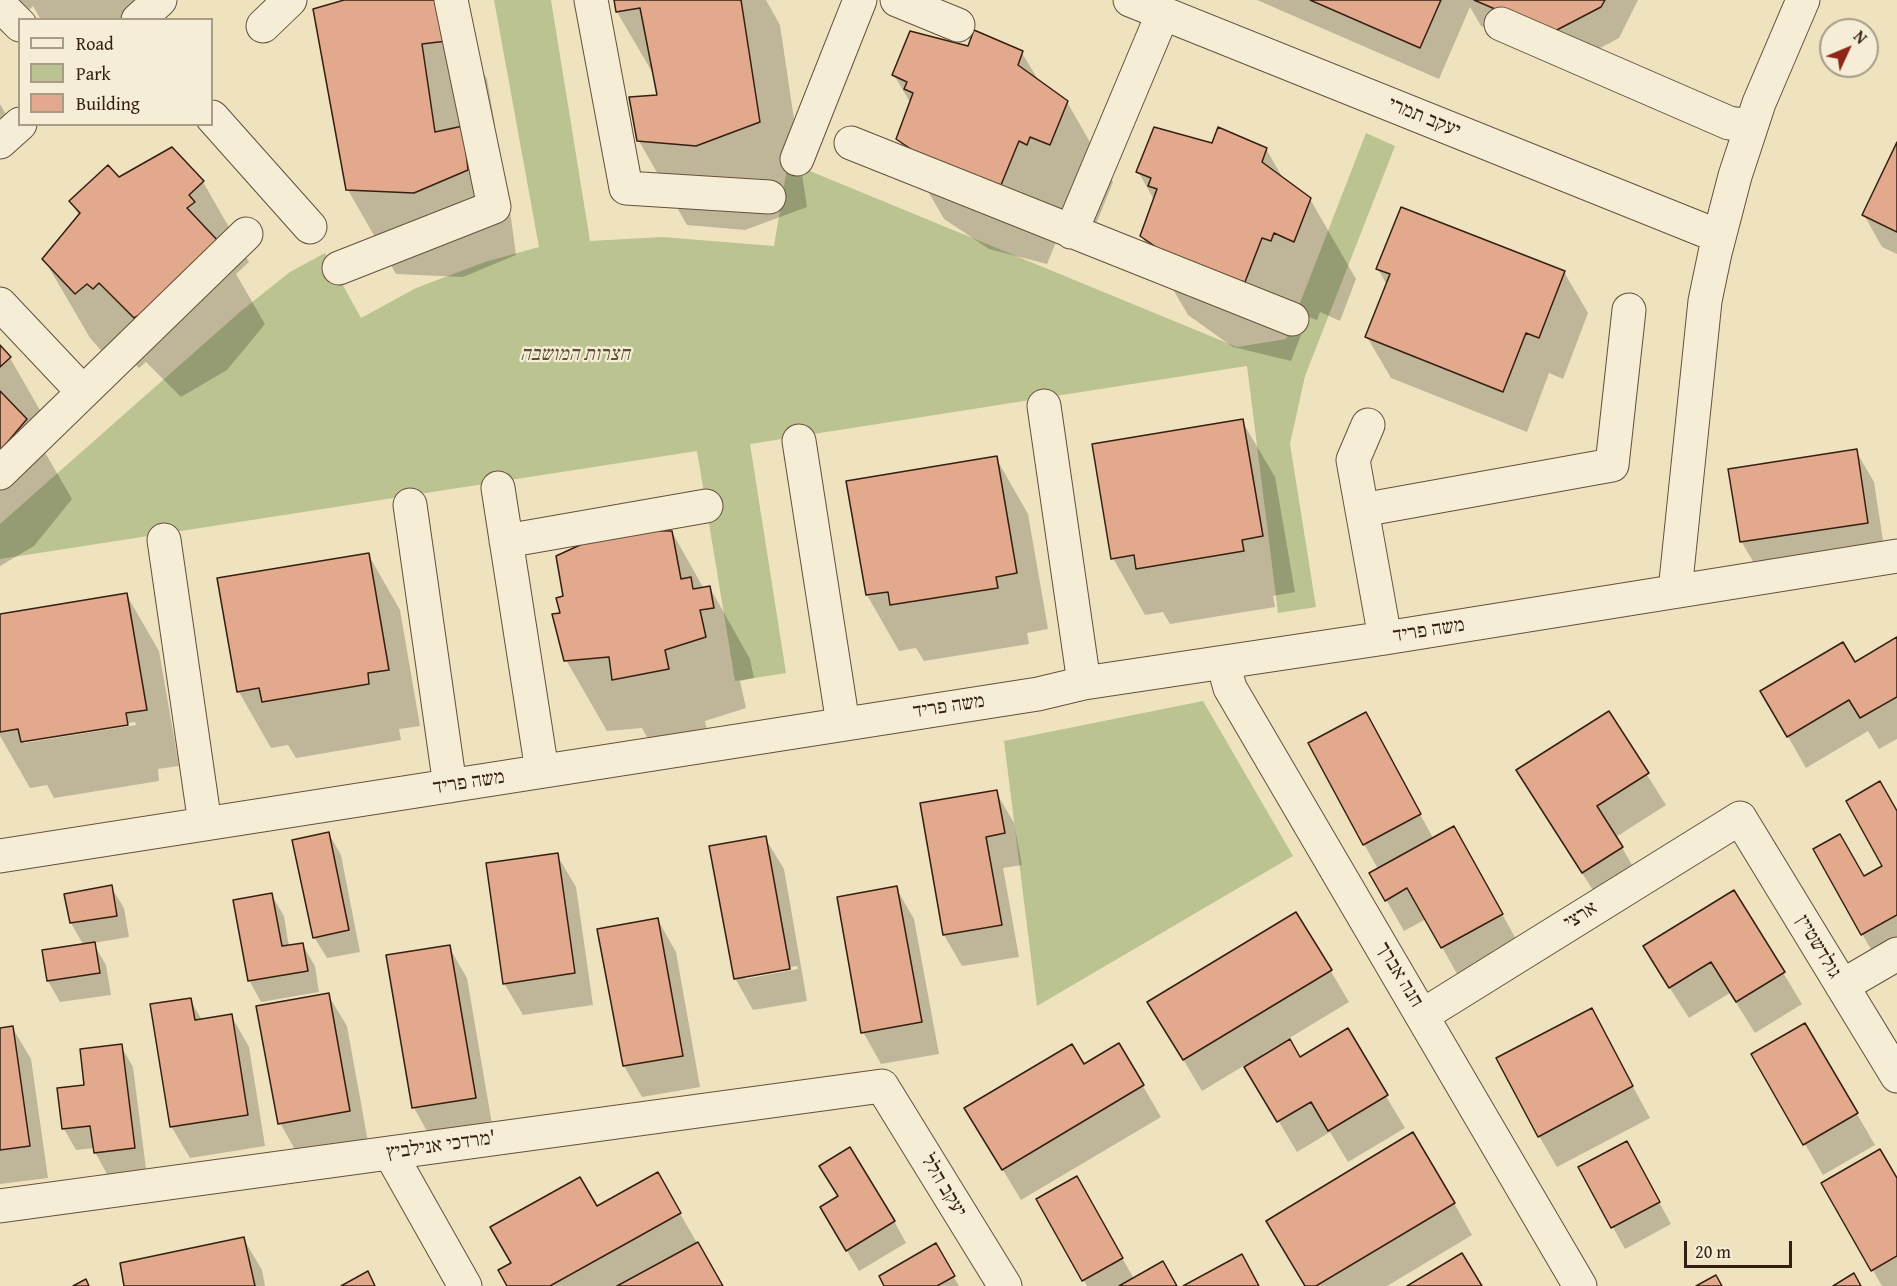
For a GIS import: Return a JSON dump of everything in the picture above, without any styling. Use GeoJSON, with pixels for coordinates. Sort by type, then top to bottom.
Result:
{"type":"FeatureCollection","features":[{"type":"Feature","properties":{"kind":"street"},"geometry":{"type":"LineString","coordinates":[[140,18],[160,0]]}},
{"type":"Feature","properties":{"kind":"street"},"geometry":{"type":"LineString","coordinates":[[263,26],[290,0]]}},
{"type":"Feature","properties":{"kind":"street"},"geometry":{"type":"LineString","coordinates":[[339,268],[494,207],[451,0]]}},
{"type":"Feature","properties":{"kind":"street"},"geometry":{"type":"LineString","coordinates":[[591,0],[626,188],[769,197]]}},
{"type":"Feature","properties":{"kind":"street"},"geometry":{"type":"LineString","coordinates":[[797,159],[860,0]]}},
{"type":"Feature","properties":{"kind":"street"},"geometry":{"type":"LineString","coordinates":[[897,0],[958,25]]}},
{"type":"Feature","properties":{"kind":"street","name":"יעקב תמרי"},"geometry":{"type":"LineString","coordinates":[[1130,0],[1718,236]]}},
{"type":"Feature","properties":{"kind":"street"},"geometry":{"type":"LineString","coordinates":[[1676,591],[1705,301],[1718,236],[1751,126],[1802,0]]}},
{"type":"Feature","properties":{"kind":"street"},"geometry":{"type":"LineString","coordinates":[[0,5],[18,23]]}},
{"type":"Feature","properties":{"kind":"street"},"geometry":{"type":"LineString","coordinates":[[1071,232],[1163,13]]}},
{"type":"Feature","properties":{"kind":"street"},"geometry":{"type":"LineString","coordinates":[[1501,24],[1729,123],[1751,126]]}},
{"type":"Feature","properties":{"kind":"street"},"geometry":{"type":"LineString","coordinates":[[213,118],[310,227]]}},
{"type":"Feature","properties":{"kind":"street"},"geometry":{"type":"LineString","coordinates":[[0,142],[18,126]]}},
{"type":"Feature","properties":{"kind":"street"},"geometry":{"type":"LineString","coordinates":[[851,143],[1292,320]]}},
{"type":"Feature","properties":{"kind":"street"},"geometry":{"type":"LineString","coordinates":[[0,473],[246,234]]}},
{"type":"Feature","properties":{"kind":"street"},"geometry":{"type":"LineString","coordinates":[[0,304],[83,392]]}},
{"type":"Feature","properties":{"kind":"street"},"geometry":{"type":"LineString","coordinates":[[1362,510],[1612,465],[1629,310]]}},
{"type":"Feature","properties":{"kind":"street"},"geometry":{"type":"LineString","coordinates":[[1044,406],[1084,683]]}},
{"type":"Feature","properties":{"kind":"street"},"geometry":{"type":"LineString","coordinates":[[1368,425],[1353,460],[1385,638]]}},
{"type":"Feature","properties":{"kind":"street"},"geometry":{"type":"LineString","coordinates":[[799,441],[843,724]]}},
{"type":"Feature","properties":{"kind":"street"},"geometry":{"type":"LineString","coordinates":[[498,488],[542,771]]}},
{"type":"Feature","properties":{"kind":"street"},"geometry":{"type":"LineString","coordinates":[[410,505],[450,786]]}},
{"type":"Feature","properties":{"kind":"street"},"geometry":{"type":"LineString","coordinates":[[506,541],[706,506]]}},
{"type":"Feature","properties":{"kind":"street"},"geometry":{"type":"LineString","coordinates":[[164,540],[205,824]]}},
{"type":"Feature","properties":{"kind":"street","name":"משה פריד"},"geometry":{"type":"LineString","coordinates":[[0,856],[1038,694],[1084,683],[1385,638],[1897,556]]}},
{"type":"Feature","properties":{"kind":"street","name":"חנה אברך"},"geometry":{"type":"LineString","coordinates":[[1223,663],[1230,688],[1580,1286]]}},
{"type":"Feature","properties":{"kind":"street","name":"ארצי"},"geometry":{"type":"LineString","coordinates":[[1423,1015],[1740,818]]}},
{"type":"Feature","properties":{"kind":"street","name":"גולדשטיין"},"geometry":{"type":"LineString","coordinates":[[1740,818],[1897,1076]]}},
{"type":"Feature","properties":{"kind":"street"},"geometry":{"type":"LineString","coordinates":[[1842,986],[1897,954]]}},
{"type":"Feature","properties":{"kind":"street","name":"מרדכי אנילביץ'"},"geometry":{"type":"LineString","coordinates":[[0,1206],[882,1086]]}},
{"type":"Feature","properties":{"kind":"street","name":"יעקב הלל"},"geometry":{"type":"LineString","coordinates":[[882,1086],[1005,1286]]}},
{"type":"Feature","properties":{"kind":"street"},"geometry":{"type":"LineString","coordinates":[[390,1153],[465,1286]]}},
{"type":"Feature","properties":{"kind":"green space","name":"חצרות המושבה"},"geometry":{"type":"Polygon","coordinates":[[[494,0],[551,0],[590,241],[662,237],[774,246],[788,162],[1237,347],[1286,339],[1366,133],[1395,146],[1305,376],[1290,444],[1316,607],[1278,613],[1247,366],[750,444],[786,673],[735,681],[697,451],[0,559],[0,524],[241,311],[290,272],[325,253],[361,318],[416,288],[485,262],[539,247],[494,0]]]}},
{"type":"Feature","properties":{"kind":"green space"},"geometry":{"type":"Polygon","coordinates":[[[1203,701],[1293,856],[1037,1006],[1004,741],[1203,701]]]}},
{"type":"Feature","properties":{"kind":"building"},"geometry":{"type":"Polygon","coordinates":[[[344,0],[440,0],[447,41],[422,44],[435,132],[463,126],[468,170],[414,193],[346,190],[313,9],[344,0]]]}},
{"type":"Feature","properties":{"kind":"building"},"geometry":{"type":"Polygon","coordinates":[[[614,0],[741,0],[760,122],[696,146],[637,141],[629,97],[657,95],[640,8],[616,12],[614,0]]]}},
{"type":"Feature","properties":{"kind":"building"},"geometry":{"type":"Polygon","coordinates":[[[1310,0],[1441,0],[1420,48],[1310,0]]]}},
{"type":"Feature","properties":{"kind":"building"},"geometry":{"type":"Polygon","coordinates":[[[1474,0],[1605,0],[1601,7],[1551,33],[1474,0]]]}},
{"type":"Feature","properties":{"kind":"building"},"geometry":{"type":"Polygon","coordinates":[[[974,30],[1023,51],[1018,65],[1068,101],[1050,145],[1030,137],[1027,145],[1019,141],[1001,185],[942,170],[896,139],[913,93],[904,89],[907,82],[892,75],[910,31],[968,46],[974,30]]]}},
{"type":"Feature","properties":{"kind":"building"},"geometry":{"type":"Polygon","coordinates":[[[1154,127],[1212,143],[1218,127],[1267,148],[1262,162],[1311,198],[1294,242],[1274,233],[1271,241],[1262,238],[1245,282],[1185,267],[1140,236],[1157,189],[1148,186],[1151,178],[1136,172],[1154,127]]]}},
{"type":"Feature","properties":{"kind":"building"},"geometry":{"type":"Polygon","coordinates":[[[1897,142],[1897,232],[1862,215],[1897,142]]]}},
{"type":"Feature","properties":{"kind":"building"},"geometry":{"type":"Polygon","coordinates":[[[172,147],[204,181],[189,195],[195,202],[187,208],[220,243],[182,290],[134,318],[99,283],[93,289],[87,284],[75,294],[42,259],[80,213],[69,201],[108,165],[119,177],[172,147]]]}},
{"type":"Feature","properties":{"kind":"building"},"geometry":{"type":"Polygon","coordinates":[[[1401,207],[1565,271],[1539,338],[1526,333],[1503,392],[1365,337],[1390,274],[1376,269],[1401,207]]]}},
{"type":"Feature","properties":{"kind":"building"},"geometry":{"type":"Polygon","coordinates":[[[0,345],[11,357],[0,367],[0,345]]]}},
{"type":"Feature","properties":{"kind":"building"},"geometry":{"type":"Polygon","coordinates":[[[0,391],[27,419],[0,451],[0,391]]]}},
{"type":"Feature","properties":{"kind":"building"},"geometry":{"type":"Polygon","coordinates":[[[1243,419],[1263,536],[1242,540],[1244,551],[1136,569],[1134,555],[1111,559],[1092,444],[1243,419]]]}},
{"type":"Feature","properties":{"kind":"building"},"geometry":{"type":"Polygon","coordinates":[[[1857,449],[1868,523],[1740,542],[1728,469],[1857,449]]]}},
{"type":"Feature","properties":{"kind":"building"},"geometry":{"type":"Polygon","coordinates":[[[997,456],[1017,573],[996,577],[998,588],[890,605],[888,592],[866,595],[846,481],[997,456]]]}},
{"type":"Feature","properties":{"kind":"building"},"geometry":{"type":"Polygon","coordinates":[[[613,530],[672,531],[681,579],[691,577],[693,589],[710,586],[714,608],[700,610],[706,637],[665,650],[669,669],[612,680],[609,657],[564,661],[552,614],[560,613],[556,598],[563,596],[556,556],[613,530]]]}},
{"type":"Feature","properties":{"kind":"building"},"geometry":{"type":"Polygon","coordinates":[[[369,553],[389,670],[368,673],[369,684],[262,702],[259,688],[237,692],[217,578],[369,553]]]}},
{"type":"Feature","properties":{"kind":"building"},"geometry":{"type":"Polygon","coordinates":[[[127,593],[147,710],[126,713],[128,725],[21,742],[18,729],[0,732],[0,614],[127,593]]]}},
{"type":"Feature","properties":{"kind":"building"},"geometry":{"type":"Polygon","coordinates":[[[1897,637],[1897,697],[1860,718],[1849,700],[1787,737],[1760,691],[1843,642],[1855,662],[1897,637]]]}},
{"type":"Feature","properties":{"kind":"building"},"geometry":{"type":"Polygon","coordinates":[[[1609,711],[1649,773],[1597,806],[1623,847],[1582,873],[1516,770],[1609,711]]]}},
{"type":"Feature","properties":{"kind":"building"},"geometry":{"type":"Polygon","coordinates":[[[1366,712],[1421,814],[1363,845],[1308,743],[1366,712]]]}},
{"type":"Feature","properties":{"kind":"building"},"geometry":{"type":"Polygon","coordinates":[[[1880,781],[1897,811],[1897,915],[1861,935],[1813,849],[1840,834],[1864,876],[1882,866],[1846,801],[1880,781]]]}},
{"type":"Feature","properties":{"kind":"building"},"geometry":{"type":"Polygon","coordinates":[[[997,790],[1005,833],[986,837],[1002,925],[943,935],[920,803],[997,790]]]}},
{"type":"Feature","properties":{"kind":"building"},"geometry":{"type":"Polygon","coordinates":[[[1454,826],[1503,914],[1441,948],[1407,888],[1385,901],[1369,873],[1454,826]]]}},
{"type":"Feature","properties":{"kind":"building"},"geometry":{"type":"Polygon","coordinates":[[[329,832],[349,930],[313,938],[292,840],[329,832]]]}},
{"type":"Feature","properties":{"kind":"building"},"geometry":{"type":"Polygon","coordinates":[[[766,836],[790,969],[734,979],[709,846],[766,836]]]}},
{"type":"Feature","properties":{"kind":"building"},"geometry":{"type":"Polygon","coordinates":[[[558,853],[575,973],[503,984],[486,863],[558,853]]]}},
{"type":"Feature","properties":{"kind":"building"},"geometry":{"type":"Polygon","coordinates":[[[112,885],[117,916],[70,923],[64,894],[112,885]]]}},
{"type":"Feature","properties":{"kind":"building"},"geometry":{"type":"Polygon","coordinates":[[[897,886],[922,1022],[861,1033],[837,897],[897,886]]]}},
{"type":"Feature","properties":{"kind":"building"},"geometry":{"type":"Polygon","coordinates":[[[1734,890],[1785,972],[1736,1002],[1711,962],[1669,988],[1643,946],[1734,890]]]}},
{"type":"Feature","properties":{"kind":"building"},"geometry":{"type":"Polygon","coordinates":[[[272,893],[282,946],[303,943],[308,971],[248,981],[233,900],[272,893]]]}},
{"type":"Feature","properties":{"kind":"building"},"geometry":{"type":"Polygon","coordinates":[[[1296,912],[1332,970],[1183,1060],[1147,1002],[1296,912]]]}},
{"type":"Feature","properties":{"kind":"building"},"geometry":{"type":"Polygon","coordinates":[[[658,918],[683,1056],[623,1066],[597,929],[658,918]]]}},
{"type":"Feature","properties":{"kind":"building"},"geometry":{"type":"Polygon","coordinates":[[[95,942],[100,973],[47,981],[42,950],[95,942]]]}},
{"type":"Feature","properties":{"kind":"building"},"geometry":{"type":"Polygon","coordinates":[[[450,945],[476,1098],[412,1108],[386,955],[450,945]]]}},
{"type":"Feature","properties":{"kind":"building"},"geometry":{"type":"Polygon","coordinates":[[[329,993],[350,1111],[278,1124],[256,1006],[329,993]]]}},
{"type":"Feature","properties":{"kind":"building"},"geometry":{"type":"Polygon","coordinates":[[[191,998],[195,1020],[232,1014],[248,1115],[170,1127],[150,1004],[191,998]]]}},
{"type":"Feature","properties":{"kind":"building"},"geometry":{"type":"Polygon","coordinates":[[[1592,1008],[1633,1086],[1538,1137],[1496,1058],[1592,1008]]]}},
{"type":"Feature","properties":{"kind":"building"},"geometry":{"type":"Polygon","coordinates":[[[1805,1023],[1858,1113],[1803,1145],[1751,1054],[1805,1023]]]}},
{"type":"Feature","properties":{"kind":"building"},"geometry":{"type":"Polygon","coordinates":[[[13,1026],[30,1146],[0,1150],[0,1028],[13,1026]]]}},
{"type":"Feature","properties":{"kind":"building"},"geometry":{"type":"Polygon","coordinates":[[[1348,1028],[1388,1095],[1328,1131],[1311,1102],[1277,1122],[1244,1067],[1290,1039],[1300,1057],[1348,1028]]]}},
{"type":"Feature","properties":{"kind":"building"},"geometry":{"type":"Polygon","coordinates":[[[1119,1043],[1144,1085],[1002,1170],[964,1108],[1072,1044],[1084,1064],[1119,1043]]]}},
{"type":"Feature","properties":{"kind":"building"},"geometry":{"type":"Polygon","coordinates":[[[122,1044],[135,1148],[94,1153],[90,1126],[62,1129],[57,1088],[84,1085],[80,1049],[122,1044]]]}},
{"type":"Feature","properties":{"kind":"building"},"geometry":{"type":"Polygon","coordinates":[[[1413,1132],[1455,1203],[1316,1286],[1305,1286],[1266,1221],[1413,1132]]]}},
{"type":"Feature","properties":{"kind":"building"},"geometry":{"type":"Polygon","coordinates":[[[1627,1141],[1660,1202],[1611,1228],[1578,1167],[1627,1141]]]}},
{"type":"Feature","properties":{"kind":"building"},"geometry":{"type":"Polygon","coordinates":[[[850,1147],[895,1221],[846,1251],[820,1207],[838,1196],[819,1166],[850,1147]]]}},
{"type":"Feature","properties":{"kind":"building"},"geometry":{"type":"Polygon","coordinates":[[[1880,1149],[1897,1178],[1897,1256],[1871,1271],[1821,1183],[1880,1149]]]}},
{"type":"Feature","properties":{"kind":"building"},"geometry":{"type":"Polygon","coordinates":[[[658,1172],[681,1213],[550,1286],[507,1286],[498,1270],[511,1263],[490,1227],[580,1177],[597,1206],[658,1172]]]}},
{"type":"Feature","properties":{"kind":"building"},"geometry":{"type":"Polygon","coordinates":[[[1077,1176],[1123,1258],[1082,1281],[1036,1199],[1077,1176]]]}},
{"type":"Feature","properties":{"kind":"building"},"geometry":{"type":"Polygon","coordinates":[[[244,1237],[255,1286],[124,1286],[120,1263],[244,1237]]]}},
{"type":"Feature","properties":{"kind":"building"},"geometry":{"type":"Polygon","coordinates":[[[698,1242],[723,1286],[617,1286],[698,1242]]]}},
{"type":"Feature","properties":{"kind":"building"},"geometry":{"type":"Polygon","coordinates":[[[936,1243],[955,1276],[937,1286],[884,1286],[879,1276],[936,1243]]]}},
{"type":"Feature","properties":{"kind":"building"},"geometry":{"type":"Polygon","coordinates":[[[1462,1253],[1482,1286],[1407,1286],[1462,1253]]]}},
{"type":"Feature","properties":{"kind":"building"},"geometry":{"type":"Polygon","coordinates":[[[1242,1254],[1259,1286],[1183,1286],[1242,1254]]]}},
{"type":"Feature","properties":{"kind":"building"},"geometry":{"type":"Polygon","coordinates":[[[1163,1261],[1177,1286],[1119,1286],[1163,1261]]]}},
{"type":"Feature","properties":{"kind":"building"},"geometry":{"type":"Polygon","coordinates":[[[368,1271],[375,1286],[341,1286],[368,1271]]]}},
{"type":"Feature","properties":{"kind":"building"},"geometry":{"type":"Polygon","coordinates":[[[1854,1273],[1861,1286],[1833,1286],[1854,1273]]]}},
{"type":"Feature","properties":{"kind":"building"},"geometry":{"type":"Polygon","coordinates":[[[1716,1275],[1722,1286],[1696,1286],[1716,1275]]]}},
{"type":"Feature","properties":{"kind":"building"},"geometry":{"type":"Polygon","coordinates":[[[86,1279],[89,1286],[73,1286],[86,1279]]]}}]}
